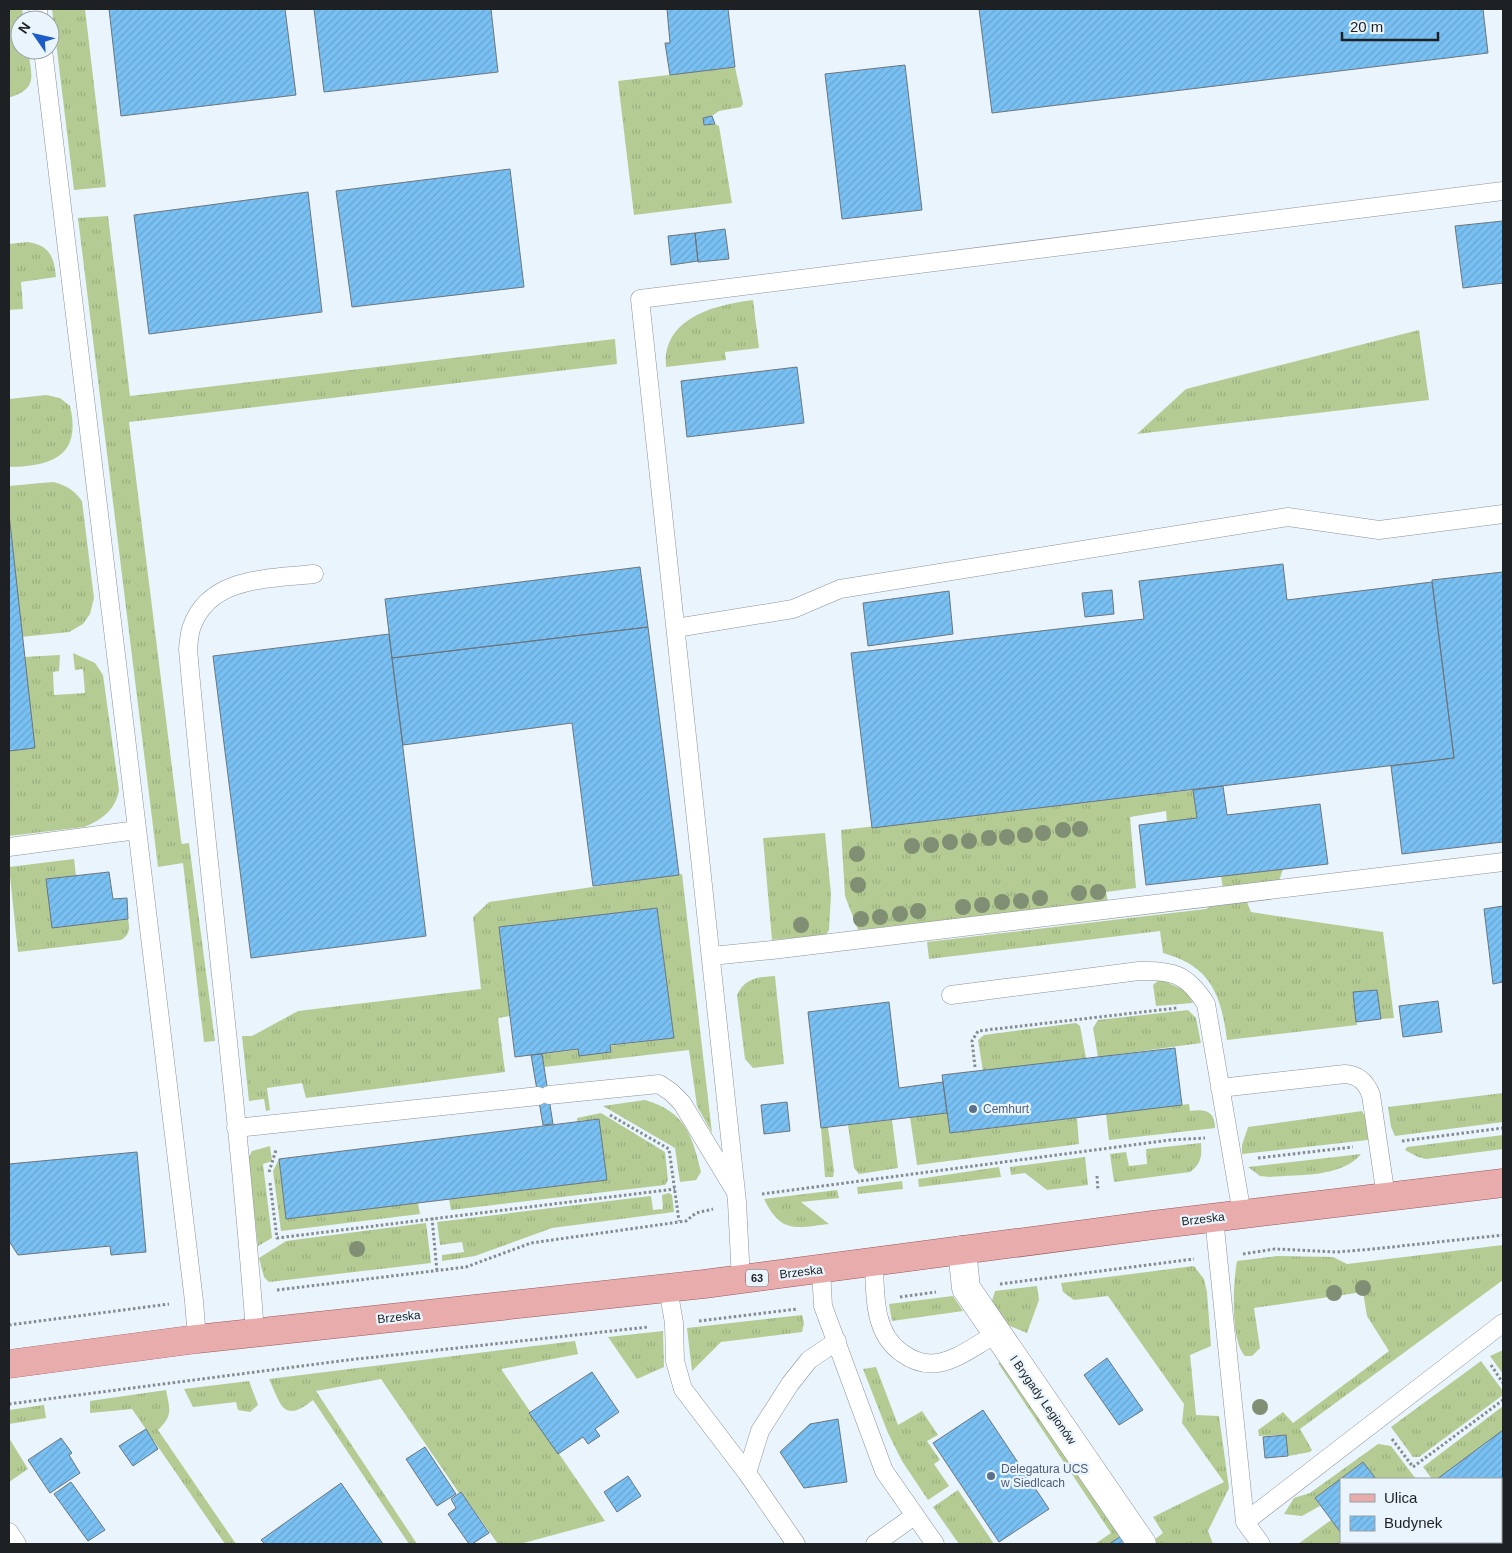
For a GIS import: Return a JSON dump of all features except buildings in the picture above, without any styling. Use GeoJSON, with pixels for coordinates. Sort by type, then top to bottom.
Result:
{"type":"FeatureCollection","features":[{"type":"Feature","properties":{"kind":"main road","name":"Brzeska"},"geometry":{"type":"LineString","coordinates":[[9,1364],[254,1332],[741,1280],[1242,1214],[1503,1183]]}},
{"type":"Feature","properties":{"kind":"street","name":"I Brygady Legionów"},"geometry":{"type":"LineString","coordinates":[[962,1250],[966,1288],[1142,1544]]}},
{"type":"Feature","properties":{"kind":"lane"},"geometry":{"type":"LineString","coordinates":[[44,60],[194,1301],[196,1339]]}},
{"type":"Feature","properties":{"kind":"lane"},"geometry":{"type":"LineString","coordinates":[[741,1280],[736,1196],[640,299],[1503,191]]}},
{"type":"Feature","properties":{"kind":"lane"},"geometry":{"type":"LineString","coordinates":[[676,628],[793,608],[840,589],[1288,516],[1379,530],[1503,514]]}},
{"type":"Feature","properties":{"kind":"lane"},"geometry":{"type":"LineString","coordinates":[[254,1332],[228,1039],[204,837],[188,649],[192,625],[207,603],[219,592],[245,582],[314,574]]}},
{"type":"Feature","properties":{"kind":"lane"},"geometry":{"type":"LineString","coordinates":[[9,847],[137,830]]}},
{"type":"Feature","properties":{"kind":"lane"},"geometry":{"type":"LineString","coordinates":[[711,956],[1503,862]]}},
{"type":"Feature","properties":{"kind":"lane"},"geometry":{"type":"LineString","coordinates":[[951,995],[1139,971],[1165,970],[1175,973],[1186,980],[1198,992],[1206,1004],[1242,1214]]}},
{"type":"Feature","properties":{"kind":"lane"},"geometry":{"type":"LineString","coordinates":[[1220,1088],[1345,1074],[1361,1079],[1371,1095],[1386,1197]]}},
{"type":"Feature","properties":{"kind":"lane"},"geometry":{"type":"LineString","coordinates":[[236,1128],[658,1084],[671,1092],[682,1103],[736,1196]]}},
{"type":"Feature","properties":{"kind":"lane"},"geometry":{"type":"LineString","coordinates":[[1214,1218],[1238,1438],[1245,1522],[1261,1544]]}},
{"type":"Feature","properties":{"kind":"lane"},"geometry":{"type":"LineString","coordinates":[[874,1262],[875,1300],[886,1338],[896,1349],[911,1359],[926,1363],[940,1363],[959,1356],[997,1334]]}},
{"type":"Feature","properties":{"kind":"lane"},"geometry":{"type":"LineString","coordinates":[[820,1269],[823,1306],[884,1471],[935,1544]]}},
{"type":"Feature","properties":{"kind":"lane"},"geometry":{"type":"LineString","coordinates":[[668,1288],[674,1323],[675,1361],[684,1389],[748,1473],[796,1544]]}},
{"type":"Feature","properties":{"kind":"lane"},"geometry":{"type":"LineString","coordinates":[[1245,1522],[1503,1323]]}},
{"type":"Feature","properties":{"kind":"lane"},"geometry":{"type":"LineString","coordinates":[[748,1473],[760,1431],[790,1384],[809,1360],[837,1341]]}},
{"type":"Feature","properties":{"kind":"lane"},"geometry":{"type":"LineString","coordinates":[[875,1544],[914,1516]]}},
{"type":"Feature","properties":{"kind":"lane"},"geometry":{"type":"LineString","coordinates":[[9,1532],[17,1544]]}},
{"type":"Feature","properties":{"kind":"path"},"geometry":{"type":"LineString","coordinates":[[975,1067],[972,1041],[978,1030],[1206,1004]]}},
{"type":"Feature","properties":{"kind":"path"},"geometry":{"type":"LineString","coordinates":[[607,1114],[670,1149],[679,1221]]}},
{"type":"Feature","properties":{"kind":"path"},"geometry":{"type":"LineString","coordinates":[[252,1293],[466,1267],[531,1243],[686,1221],[696,1213],[736,1196],[1170,1140],[1213,1138]]}},
{"type":"Feature","properties":{"kind":"path"},"geometry":{"type":"LineString","coordinates":[[276,1149],[273,1162],[268,1168],[277,1238],[675,1189]]}},
{"type":"Feature","properties":{"kind":"path"},"geometry":{"type":"LineString","coordinates":[[1097,1176],[1098,1191]]}},
{"type":"Feature","properties":{"kind":"path"},"geometry":{"type":"LineString","coordinates":[[432,1218],[437,1271]]}},
{"type":"Feature","properties":{"kind":"path"},"geometry":{"type":"LineString","coordinates":[[875,1300],[1275,1249],[1337,1252],[1373,1250],[1503,1235]]}},
{"type":"Feature","properties":{"kind":"path"},"geometry":{"type":"LineString","coordinates":[[9,1325],[194,1301]]}},
{"type":"Feature","properties":{"kind":"path"},"geometry":{"type":"LineString","coordinates":[[9,1404],[348,1360],[823,1306]]}},
{"type":"Feature","properties":{"kind":"path"},"geometry":{"type":"LineString","coordinates":[[1388,1433],[1413,1467],[1503,1400]]}},
{"type":"Feature","properties":{"kind":"green space"},"geometry":{"type":"Polygon","coordinates":[[[9,9],[22,9],[10,10],[10,60],[29,60],[31,79],[26,89],[9,97],[9,9]]]}},
{"type":"Feature","properties":{"kind":"green space"},"geometry":{"type":"Polygon","coordinates":[[[85,9],[106,187],[74,190],[58,60],[60,60],[60,10],[52,10],[85,9]]]}},
{"type":"Feature","properties":{"kind":"green space"},"geometry":{"type":"Polygon","coordinates":[[[735,67],[743,104],[741,107],[719,111],[703,119],[705,125],[715,124],[719,126],[732,203],[634,215],[618,81],[735,67]]]}},
{"type":"Feature","properties":{"kind":"green space"},"geometry":{"type":"Polygon","coordinates":[[[108,216],[130,396],[615,339],[617,364],[129,422],[181,840],[182,844],[189,843],[215,1041],[204,1042],[183,863],[158,867],[78,218],[108,216]]]}},
{"type":"Feature","properties":{"kind":"green space"},"geometry":{"type":"Polygon","coordinates":[[[27,242],[46,249],[52,258],[56,277],[21,282],[23,309],[9,310],[9,244],[27,242]]]}},
{"type":"Feature","properties":{"kind":"green space"},"geometry":{"type":"Polygon","coordinates":[[[753,300],[759,348],[725,352],[726,360],[666,367],[667,350],[672,337],[681,326],[707,310],[753,300]]]}},
{"type":"Feature","properties":{"kind":"green space"},"geometry":{"type":"Polygon","coordinates":[[[1419,330],[1429,400],[1137,434],[1186,389],[1419,330]]]}},
{"type":"Feature","properties":{"kind":"green space"},"geometry":{"type":"Polygon","coordinates":[[[46,395],[60,398],[70,406],[73,423],[67,447],[60,455],[50,461],[9,467],[9,399],[46,395]]]}},
{"type":"Feature","properties":{"kind":"green space"},"geometry":{"type":"Polygon","coordinates":[[[53,482],[69,488],[82,501],[94,598],[90,614],[83,624],[69,632],[21,637],[9,514],[9,486],[53,482]]]}},
{"type":"Feature","properties":{"kind":"green space"},"geometry":{"type":"Polygon","coordinates":[[[73,653],[95,663],[103,675],[119,790],[115,803],[97,821],[84,827],[9,836],[9,751],[34,748],[24,657],[60,655],[59,671],[53,672],[54,695],[85,693],[83,669],[75,670],[73,653]]]}},
{"type":"Feature","properties":{"kind":"green space"},"geometry":{"type":"Polygon","coordinates":[[[1193,790],[1197,818],[1167,822],[1166,811],[1130,817],[1136,888],[1106,892],[1108,902],[858,930],[845,896],[841,830],[1193,790]]]}},
{"type":"Feature","properties":{"kind":"green space"},"geometry":{"type":"Polygon","coordinates":[[[825,833],[831,894],[829,930],[826,935],[772,940],[763,838],[825,833]]]}},
{"type":"Feature","properties":{"kind":"green space"},"geometry":{"type":"Polygon","coordinates":[[[74,859],[76,876],[128,919],[128,934],[121,940],[18,952],[9,867],[74,859]]]}},
{"type":"Feature","properties":{"kind":"green space"},"geometry":{"type":"Polygon","coordinates":[[[1283,869],[1279,881],[1223,888],[1221,876],[1283,869]]]}},
{"type":"Feature","properties":{"kind":"green space"},"geometry":{"type":"Polygon","coordinates":[[[682,874],[712,1133],[697,1106],[689,1050],[544,1067],[542,1054],[674,1038],[657,908],[499,927],[510,1016],[498,1018],[505,1072],[306,1098],[302,1083],[267,1088],[270,1110],[266,1111],[264,1099],[249,1101],[242,1036],[252,1036],[298,1011],[481,989],[473,917],[489,902],[682,874]]]}},
{"type":"Feature","properties":{"kind":"green space"},"geometry":{"type":"Polygon","coordinates":[[[1247,902],[1251,912],[1383,932],[1394,1018],[1381,1019],[1377,990],[1353,992],[1357,1025],[1227,1040],[1221,1009],[1211,984],[1203,974],[1192,966],[1163,953],[1160,931],[929,959],[927,942],[1206,909],[1247,902]]]}},
{"type":"Feature","properties":{"kind":"green space"},"geometry":{"type":"Polygon","coordinates":[[[775,976],[784,1064],[753,1068],[745,1059],[737,995],[740,989],[748,982],[758,978],[775,976]]]}},
{"type":"Feature","properties":{"kind":"green space"},"geometry":{"type":"Polygon","coordinates":[[[1160,979],[1186,991],[1193,1003],[1156,1006],[1153,985],[1160,979]]]}},
{"type":"Feature","properties":{"kind":"green space"},"geometry":{"type":"Polygon","coordinates":[[[1188,1010],[1196,1018],[1201,1043],[1098,1057],[1093,1028],[1098,1020],[1188,1010]]]}},
{"type":"Feature","properties":{"kind":"green space"},"geometry":{"type":"Polygon","coordinates":[[[1076,1023],[1080,1026],[1086,1058],[983,1071],[978,1040],[984,1035],[1076,1023]]]}},
{"type":"Feature","properties":{"kind":"green space"},"geometry":{"type":"Polygon","coordinates":[[[1503,1093],[1503,1122],[1395,1136],[1391,1127],[1388,1107],[1503,1093]]]}},
{"type":"Feature","properties":{"kind":"green space"},"geometry":{"type":"Polygon","coordinates":[[[645,1100],[669,1111],[685,1126],[694,1146],[701,1172],[696,1180],[680,1182],[675,1148],[603,1106],[645,1100]]]}},
{"type":"Feature","properties":{"kind":"green space"},"geometry":{"type":"Polygon","coordinates":[[[1189,1104],[1190,1111],[1200,1110],[1208,1112],[1215,1122],[1215,1128],[1109,1140],[1106,1114],[1189,1104]]]}},
{"type":"Feature","properties":{"kind":"green space"},"geometry":{"type":"Polygon","coordinates":[[[1362,1111],[1367,1120],[1368,1140],[1242,1154],[1242,1145],[1248,1127],[1362,1111]]]}},
{"type":"Feature","properties":{"kind":"green space"},"geometry":{"type":"Polygon","coordinates":[[[601,1113],[665,1152],[668,1180],[665,1185],[451,1210],[449,1199],[607,1180],[599,1119],[577,1121],[577,1118],[601,1113]]]}},
{"type":"Feature","properties":{"kind":"green space"},"geometry":{"type":"Polygon","coordinates":[[[947,1113],[950,1133],[1077,1118],[1079,1144],[917,1165],[910,1117],[947,1113]]]}},
{"type":"Feature","properties":{"kind":"green space"},"geometry":{"type":"Polygon","coordinates":[[[892,1120],[898,1168],[859,1174],[854,1168],[848,1125],[892,1120]]]}},
{"type":"Feature","properties":{"kind":"green space"},"geometry":{"type":"Polygon","coordinates":[[[828,1127],[834,1171],[833,1177],[825,1177],[821,1128],[828,1127]]]}},
{"type":"Feature","properties":{"kind":"green space"},"geometry":{"type":"Polygon","coordinates":[[[1503,1135],[1503,1149],[1426,1159],[1405,1150],[1407,1147],[1503,1135]]]}},
{"type":"Feature","properties":{"kind":"green space"},"geometry":{"type":"Polygon","coordinates":[[[1201,1143],[1200,1160],[1190,1172],[1114,1182],[1110,1154],[1126,1152],[1129,1166],[1147,1164],[1146,1149],[1201,1143]]]}},
{"type":"Feature","properties":{"kind":"green space"},"geometry":{"type":"Polygon","coordinates":[[[270,1146],[272,1161],[263,1164],[272,1238],[258,1246],[248,1159],[252,1151],[270,1146]]]}},
{"type":"Feature","properties":{"kind":"green space"},"geometry":{"type":"Polygon","coordinates":[[[1361,1154],[1353,1162],[1343,1167],[1307,1175],[1260,1176],[1248,1167],[1361,1154]]]}},
{"type":"Feature","properties":{"kind":"green space"},"geometry":{"type":"Polygon","coordinates":[[[1085,1157],[1088,1185],[1047,1190],[1025,1173],[1011,1175],[1010,1167],[1085,1157]]]}},
{"type":"Feature","properties":{"kind":"green space"},"geometry":{"type":"Polygon","coordinates":[[[279,1159],[286,1219],[418,1203],[420,1214],[281,1231],[273,1171],[279,1159]]]}},
{"type":"Feature","properties":{"kind":"green space"},"geometry":{"type":"Polygon","coordinates":[[[999,1167],[1001,1177],[919,1187],[918,1179],[999,1167]]]}},
{"type":"Feature","properties":{"kind":"green space"},"geometry":{"type":"Polygon","coordinates":[[[902,1181],[903,1189],[858,1194],[857,1187],[902,1181]]]}},
{"type":"Feature","properties":{"kind":"green space"},"geometry":{"type":"Polygon","coordinates":[[[837,1190],[839,1198],[801,1202],[829,1224],[817,1226],[798,1227],[783,1223],[770,1210],[764,1199],[837,1190]]]}},
{"type":"Feature","properties":{"kind":"green space"},"geometry":{"type":"Polygon","coordinates":[[[669,1193],[672,1195],[674,1212],[552,1228],[475,1256],[442,1261],[442,1255],[464,1252],[462,1242],[440,1245],[437,1222],[651,1196],[653,1210],[663,1209],[662,1195],[669,1193]]]}},
{"type":"Feature","properties":{"kind":"green space"},"geometry":{"type":"Polygon","coordinates":[[[426,1223],[431,1263],[269,1282],[264,1277],[259,1258],[286,1241],[426,1223]]]}},
{"type":"Feature","properties":{"kind":"green space"},"geometry":{"type":"Polygon","coordinates":[[[1503,1245],[1503,1280],[1300,1429],[1312,1450],[1310,1452],[1288,1456],[1286,1435],[1259,1436],[1258,1430],[1283,1412],[1293,1423],[1389,1351],[1367,1316],[1363,1292],[1254,1308],[1260,1348],[1252,1356],[1245,1356],[1240,1348],[1235,1324],[1234,1282],[1237,1261],[1277,1256],[1333,1257],[1347,1264],[1503,1245]]]}},
{"type":"Feature","properties":{"kind":"green space"},"geometry":{"type":"Polygon","coordinates":[[[1194,1266],[1204,1279],[1207,1292],[1211,1346],[1190,1355],[1196,1415],[1219,1416],[1229,1488],[1208,1531],[1213,1544],[1157,1544],[1154,1540],[1163,1533],[1153,1517],[1224,1482],[1182,1423],[1184,1404],[1108,1296],[1074,1300],[1063,1292],[1061,1283],[1194,1266]]]}},
{"type":"Feature","properties":{"kind":"green space"},"geometry":{"type":"Polygon","coordinates":[[[1037,1286],[1039,1300],[1027,1333],[995,1320],[992,1301],[995,1291],[1037,1286]]]}},
{"type":"Feature","properties":{"kind":"green space"},"geometry":{"type":"Polygon","coordinates":[[[953,1296],[963,1311],[892,1321],[889,1304],[953,1296]]]}},
{"type":"Feature","properties":{"kind":"green space"},"geometry":{"type":"Polygon","coordinates":[[[802,1315],[804,1323],[802,1332],[721,1342],[692,1371],[687,1328],[802,1315]]]}},
{"type":"Feature","properties":{"kind":"green space"},"geometry":{"type":"Polygon","coordinates":[[[663,1331],[664,1367],[637,1379],[608,1337],[663,1331]]]}},
{"type":"Feature","properties":{"kind":"green space"},"geometry":{"type":"Polygon","coordinates":[[[575,1341],[578,1354],[501,1369],[605,1521],[520,1544],[498,1544],[461,1492],[459,1493],[381,1379],[316,1391],[417,1544],[409,1544],[313,1400],[303,1407],[289,1411],[280,1403],[269,1379],[575,1341]]]}},
{"type":"Feature","properties":{"kind":"green space"},"geometry":{"type":"Polygon","coordinates":[[[1503,1350],[1503,1374],[1490,1356],[1503,1350]]]}},
{"type":"Feature","properties":{"kind":"green space"},"geometry":{"type":"Polygon","coordinates":[[[1481,1361],[1503,1391],[1503,1395],[1419,1457],[1413,1457],[1391,1427],[1481,1361]]]}},
{"type":"Feature","properties":{"kind":"green space"},"geometry":{"type":"Polygon","coordinates":[[[1002,1362],[1124,1533],[1109,1544],[1095,1544],[1111,1533],[998,1363],[1002,1362]]]}},
{"type":"Feature","properties":{"kind":"green space"},"geometry":{"type":"Polygon","coordinates":[[[876,1367],[898,1425],[922,1411],[938,1435],[927,1441],[940,1460],[934,1464],[949,1486],[928,1500],[902,1461],[888,1433],[863,1369],[876,1367]]]}},
{"type":"Feature","properties":{"kind":"green space"},"geometry":{"type":"Polygon","coordinates":[[[249,1381],[258,1405],[250,1412],[238,1410],[236,1402],[193,1407],[184,1389],[249,1381]]]}},
{"type":"Feature","properties":{"kind":"green space"},"geometry":{"type":"Polygon","coordinates":[[[166,1390],[169,1412],[166,1420],[158,1430],[236,1544],[225,1544],[132,1409],[90,1413],[90,1401],[166,1390]]]}},
{"type":"Feature","properties":{"kind":"green space"},"geometry":{"type":"Polygon","coordinates":[[[44,1405],[46,1418],[9,1424],[9,1410],[44,1405]]]}},
{"type":"Feature","properties":{"kind":"green space"},"geometry":{"type":"Polygon","coordinates":[[[1503,1406],[1503,1430],[1438,1478],[1431,1478],[1423,1467],[1503,1406]]]}},
{"type":"Feature","properties":{"kind":"green space"},"geometry":{"type":"Polygon","coordinates":[[[9,1438],[28,1469],[9,1482],[9,1438]]]}},
{"type":"Feature","properties":{"kind":"green space"},"geometry":{"type":"Polygon","coordinates":[[[1378,1444],[1391,1446],[1415,1478],[1375,1478],[1363,1462],[1315,1498],[1320,1506],[1302,1516],[1284,1514],[1294,1498],[1310,1493],[1378,1444]]]}},
{"type":"Feature","properties":{"kind":"green space"},"geometry":{"type":"Polygon","coordinates":[[[958,1490],[994,1544],[959,1544],[933,1507],[958,1490]]]}},
{"type":"Feature","properties":{"kind":"green space"},"geometry":{"type":"Polygon","coordinates":[[[1502,1506],[1503,1543],[1480,1544],[1502,1543],[1502,1506]]]}},
{"type":"Feature","properties":{"kind":"green space"},"geometry":{"type":"Polygon","coordinates":[[[1331,1520],[1340,1532],[1340,1543],[1349,1544],[1298,1544],[1331,1520]]]}},
{"type":"Feature","properties":{"kind":"place","name":"Cemhurt"},"geometry":{"type":"Point","coordinates":[973,1109]}},
{"type":"Feature","properties":{"kind":"place","name":"Delegatura UCS w Siedlcach"},"geometry":{"type":"Point","coordinates":[991,1476]}}]}
